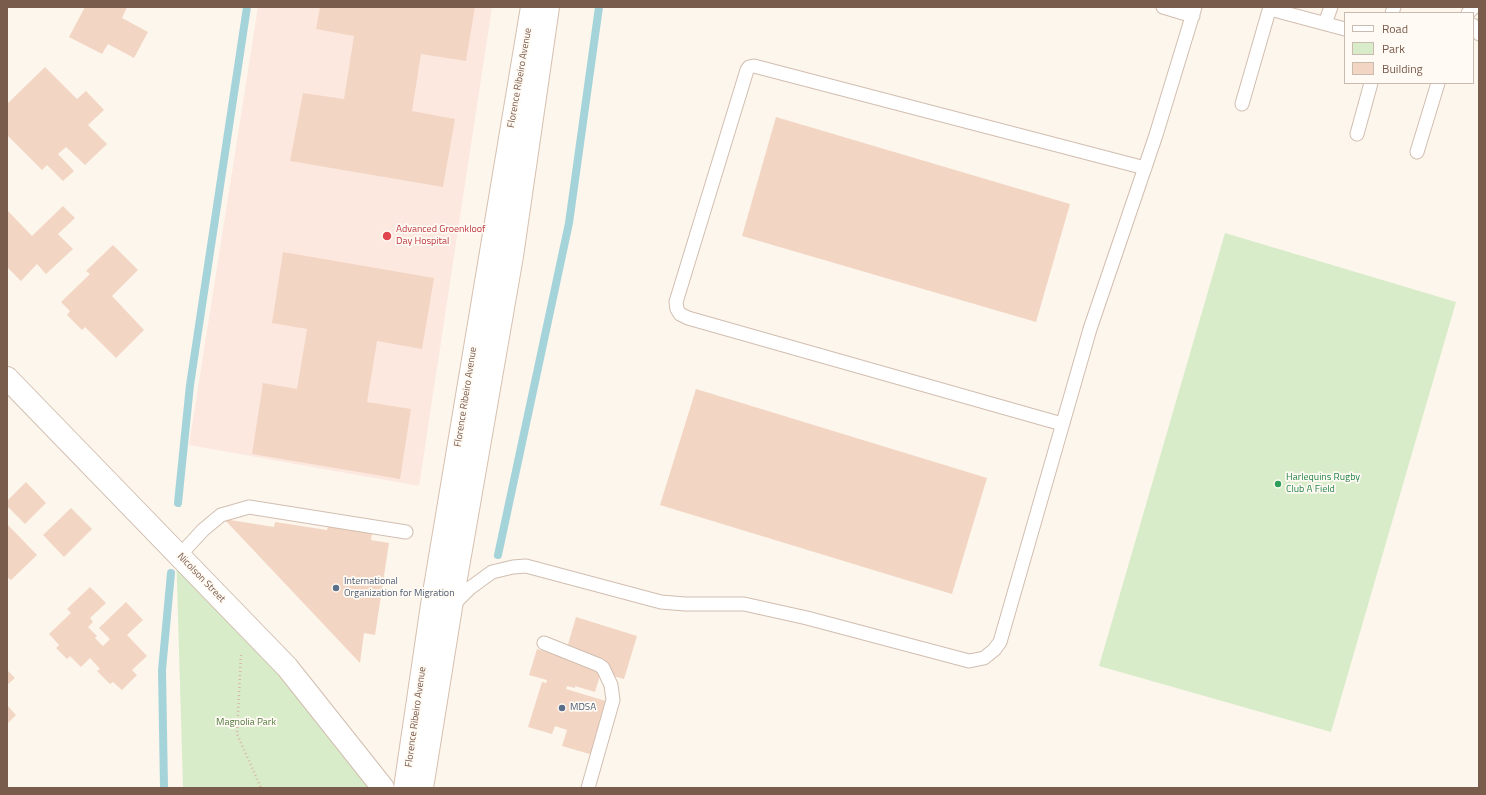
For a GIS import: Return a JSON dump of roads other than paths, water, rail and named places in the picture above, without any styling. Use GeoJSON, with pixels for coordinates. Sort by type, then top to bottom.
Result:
{"type":"FeatureCollection","features":[{"type":"Feature","properties":{"kind":"main road","name":"Florence Ribeiro Avenue"},"geometry":{"type":"LineString","coordinates":[[405,788],[432,605],[532,7]]}},
{"type":"Feature","properties":{"kind":"main road","name":"Florence Ribeiro Avenue"},"geometry":{"type":"LineString","coordinates":[[422,788],[451,607],[512,256],[548,7]]}},
{"type":"Feature","properties":{"kind":"main road","name":"Nicolson Street"},"geometry":{"type":"LineString","coordinates":[[7,378],[287,667],[383,788]]}},
{"type":"Feature","properties":{"kind":"lane"},"geometry":{"type":"LineString","coordinates":[[451,607],[470,588],[492,572],[513,567],[526,566],[603,588],[661,602],[684,604],[744,604],[807,618],[969,661],[984,658],[994,650],[1000,642],[1090,329],[1145,168],[1194,12],[1163,7]]}},
{"type":"Feature","properties":{"kind":"lane"},"geometry":{"type":"LineString","coordinates":[[1325,23],[1331,7]]}},
{"type":"Feature","properties":{"kind":"lane"},"geometry":{"type":"LineString","coordinates":[[1242,104],[1270,8],[1344,29]]}},
{"type":"Feature","properties":{"kind":"lane"},"geometry":{"type":"LineString","coordinates":[[1062,424],[688,318],[680,314],[677,309],[676,302],[747,70],[749,67],[754,66],[1145,168]]}},
{"type":"Feature","properties":{"kind":"lane"},"geometry":{"type":"LineString","coordinates":[[1357,134],[1372,84]]}},
{"type":"Feature","properties":{"kind":"lane"},"geometry":{"type":"LineString","coordinates":[[1417,152],[1438,84]]}},
{"type":"Feature","properties":{"kind":"lane"},"geometry":{"type":"LineString","coordinates":[[179,556],[221,515],[249,507],[406,532]]}},
{"type":"Feature","properties":{"kind":"lane"},"geometry":{"type":"LineString","coordinates":[[544,643],[599,665],[603,668],[611,685],[613,700],[588,788]]}},
{"type":"Feature","properties":{"kind":"waterway"},"geometry":{"type":"LineString","coordinates":[[178,503],[190,385],[247,7]]}},
{"type":"Feature","properties":{"kind":"waterway"},"geometry":{"type":"LineString","coordinates":[[498,555],[569,223],[599,7]]}},
{"type":"Feature","properties":{"kind":"waterway"},"geometry":{"type":"LineString","coordinates":[[164,788],[162,670],[171,573]]}},
{"type":"Feature","properties":{"kind":"place","name":"Advanced Groenkloof Day Hospital"},"geometry":{"type":"Point","coordinates":[387,236]}},
{"type":"Feature","properties":{"kind":"place","name":"Harlequins Rugby Club A Field"},"geometry":{"type":"Point","coordinates":[1278,484]}},
{"type":"Feature","properties":{"kind":"place","name":"International Organization for Migration"},"geometry":{"type":"Point","coordinates":[336,588]}},
{"type":"Feature","properties":{"kind":"place","name":"MDSA"},"geometry":{"type":"Point","coordinates":[562,708]}},
{"type":"Feature","properties":{"kind":"park label","name":"Magnolia Park"},"geometry":{"type":"Point","coordinates":[246,723]}}]}
